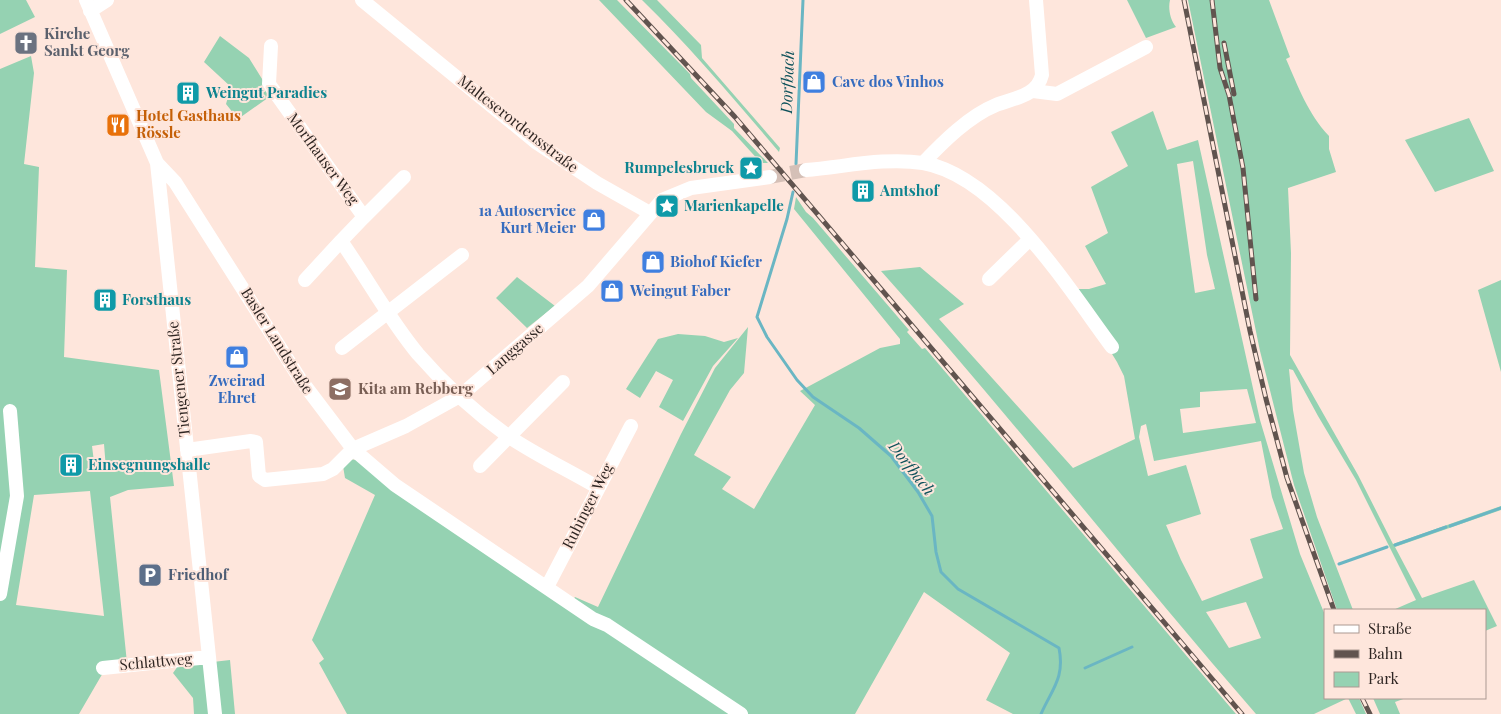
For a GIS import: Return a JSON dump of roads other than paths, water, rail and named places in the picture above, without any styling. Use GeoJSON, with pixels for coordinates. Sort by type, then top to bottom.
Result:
{"type":"FeatureCollection","features":[{"type":"Feature","properties":{"kind":"street"},"geometry":{"type":"LineString","coordinates":[[88,5],[107,0]]}},
{"type":"Feature","properties":{"kind":"street","name":"Malteserordensstraße"},"geometry":{"type":"LineString","coordinates":[[362,0],[537,143],[597,183],[650,213]]}},
{"type":"Feature","properties":{"kind":"street"},"geometry":{"type":"LineString","coordinates":[[923,163],[960,128],[994,106],[1033,91],[1040,85],[1042,75],[1036,0]]}},
{"type":"Feature","properties":{"kind":"street","name":"Basler Landstraße"},"geometry":{"type":"LineString","coordinates":[[88,5],[157,163],[176,182],[300,379],[353,449],[394,485],[547,586],[593,619],[607,625],[741,714]]}},
{"type":"Feature","properties":{"kind":"street","name":"Morfhauser Weg"},"geometry":{"type":"LineString","coordinates":[[271,46],[270,84],[364,217]]}},
{"type":"Feature","properties":{"kind":"street"},"geometry":{"type":"LineString","coordinates":[[1033,91],[1057,94],[1146,47]]}},
{"type":"Feature","properties":{"kind":"street"},"geometry":{"type":"LineString","coordinates":[[806,170],[896,160],[923,163],[941,168],[973,185],[999,205],[1030,238],[1112,346]]}},
{"type":"Feature","properties":{"kind":"street","name":"Tiengener Straße"},"geometry":{"type":"LineString","coordinates":[[157,163],[215,714]]}},
{"type":"Feature","properties":{"kind":"street","name":"Morfhauser Weg"},"geometry":{"type":"LineString","coordinates":[[305,280],[404,177]]}},
{"type":"Feature","properties":{"kind":"street"},"geometry":{"type":"LineString","coordinates":[[650,213],[662,200],[691,188],[770,177]]}},
{"type":"Feature","properties":{"kind":"street","name":"Langgasse"},"geometry":{"type":"LineString","coordinates":[[353,449],[406,426],[460,396],[605,270],[650,213]]}},
{"type":"Feature","properties":{"kind":"street"},"geometry":{"type":"LineString","coordinates":[[989,279],[1030,238]]}},
{"type":"Feature","properties":{"kind":"street"},"geometry":{"type":"LineString","coordinates":[[341,241],[375,289],[388,313],[419,354],[460,396],[509,436],[597,487]]}},
{"type":"Feature","properties":{"kind":"street"},"geometry":{"type":"LineString","coordinates":[[342,348],[462,255]]}},
{"type":"Feature","properties":{"kind":"street"},"geometry":{"type":"LineString","coordinates":[[480,466],[563,382]]}},
{"type":"Feature","properties":{"kind":"street"},"geometry":{"type":"LineString","coordinates":[[0,594],[17,496],[10,411]]}},
{"type":"Feature","properties":{"kind":"street","name":"Ruhinger Weg"},"geometry":{"type":"LineString","coordinates":[[547,586],[630,426]]}},
{"type":"Feature","properties":{"kind":"street"},"geometry":{"type":"LineString","coordinates":[[187,450],[251,441],[256,442],[259,476],[265,480],[323,474],[333,469],[353,449]]}},
{"type":"Feature","properties":{"kind":"street","name":"Schlattweg"},"geometry":{"type":"LineString","coordinates":[[103,668],[209,657]]}},
{"type":"Feature","properties":{"kind":"waterway","name":"Dorfbach"},"geometry":{"type":"LineString","coordinates":[[796,164],[803,0]]}},
{"type":"Feature","properties":{"kind":"waterway","name":"Dorfbach"},"geometry":{"type":"LineString","coordinates":[[793,192],[787,219],[757,317],[767,337],[797,380],[813,397],[859,428],[891,456],[918,492],[932,516],[936,552],[941,572],[958,589],[1059,648],[1059,675],[1041,714]]}},
{"type":"Feature","properties":{"kind":"waterway"},"geometry":{"type":"LineString","coordinates":[[1450,526],[1501,508]]}},
{"type":"Feature","properties":{"kind":"waterway"},"geometry":{"type":"LineString","coordinates":[[1395,545],[1446,527]]}},
{"type":"Feature","properties":{"kind":"waterway"},"geometry":{"type":"LineString","coordinates":[[1339,564],[1387,547]]}},
{"type":"Feature","properties":{"kind":"waterway"},"geometry":{"type":"LineString","coordinates":[[1085,668],[1132,647]]}},
{"type":"Feature","properties":{"kind":"tunnel"},"geometry":{"type":"LineString","coordinates":[[770,177],[806,170]]}},
{"type":"Feature","properties":{"kind":"railway"},"geometry":{"type":"LineString","coordinates":[[626,0],[735,117],[1242,714]]}},
{"type":"Feature","properties":{"kind":"railway"},"geometry":{"type":"LineString","coordinates":[[1184,0],[1250,331],[1266,399],[1287,478],[1334,609]]}},
{"type":"Feature","properties":{"kind":"railway"},"geometry":{"type":"LineString","coordinates":[[1212,0],[1220,68],[1229,95],[1243,168],[1256,299]]}},
{"type":"Feature","properties":{"kind":"railway"},"geometry":{"type":"LineString","coordinates":[[1224,43],[1234,94]]}},
{"type":"Feature","properties":{"kind":"railway"},"geometry":{"type":"LineString","coordinates":[[1362,699],[1370,714]]}},
{"type":"Feature","properties":{"kind":"place","name":"Kirche Sankt Georg"},"geometry":{"type":"Point","coordinates":[26,43]}},
{"type":"Feature","properties":{"kind":"place","name":"Cave dos Vinhos"},"geometry":{"type":"Point","coordinates":[814,82]}},
{"type":"Feature","properties":{"kind":"place","name":"Weingut Paradies"},"geometry":{"type":"Point","coordinates":[188,93]}},
{"type":"Feature","properties":{"kind":"place","name":"Hotel Gasthaus Rössle"},"geometry":{"type":"Point","coordinates":[118,125]}},
{"type":"Feature","properties":{"kind":"place","name":"Rumpelesbruck"},"geometry":{"type":"Point","coordinates":[751,168]}},
{"type":"Feature","properties":{"kind":"place","name":"Amtshof"},"geometry":{"type":"Point","coordinates":[863,191]}},
{"type":"Feature","properties":{"kind":"place","name":"Marienkapelle"},"geometry":{"type":"Point","coordinates":[667,206]}},
{"type":"Feature","properties":{"kind":"place","name":"1a Autoservice Kurt Meier"},"geometry":{"type":"Point","coordinates":[594,220]}},
{"type":"Feature","properties":{"kind":"place","name":"Biohof Kiefer"},"geometry":{"type":"Point","coordinates":[653,262]}},
{"type":"Feature","properties":{"kind":"place","name":"Weingut Faber"},"geometry":{"type":"Point","coordinates":[612,291]}},
{"type":"Feature","properties":{"kind":"place","name":"Forsthaus"},"geometry":{"type":"Point","coordinates":[105,300]}},
{"type":"Feature","properties":{"kind":"place","name":"Zweirad Ehret"},"geometry":{"type":"Point","coordinates":[237,357]}},
{"type":"Feature","properties":{"kind":"place","name":"Kita am Rebberg"},"geometry":{"type":"Point","coordinates":[340,389]}},
{"type":"Feature","properties":{"kind":"place","name":"Einsegnungshalle"},"geometry":{"type":"Point","coordinates":[71,465]}},
{"type":"Feature","properties":{"kind":"place","name":"Friedhof"},"geometry":{"type":"Point","coordinates":[150,575]}}]}
